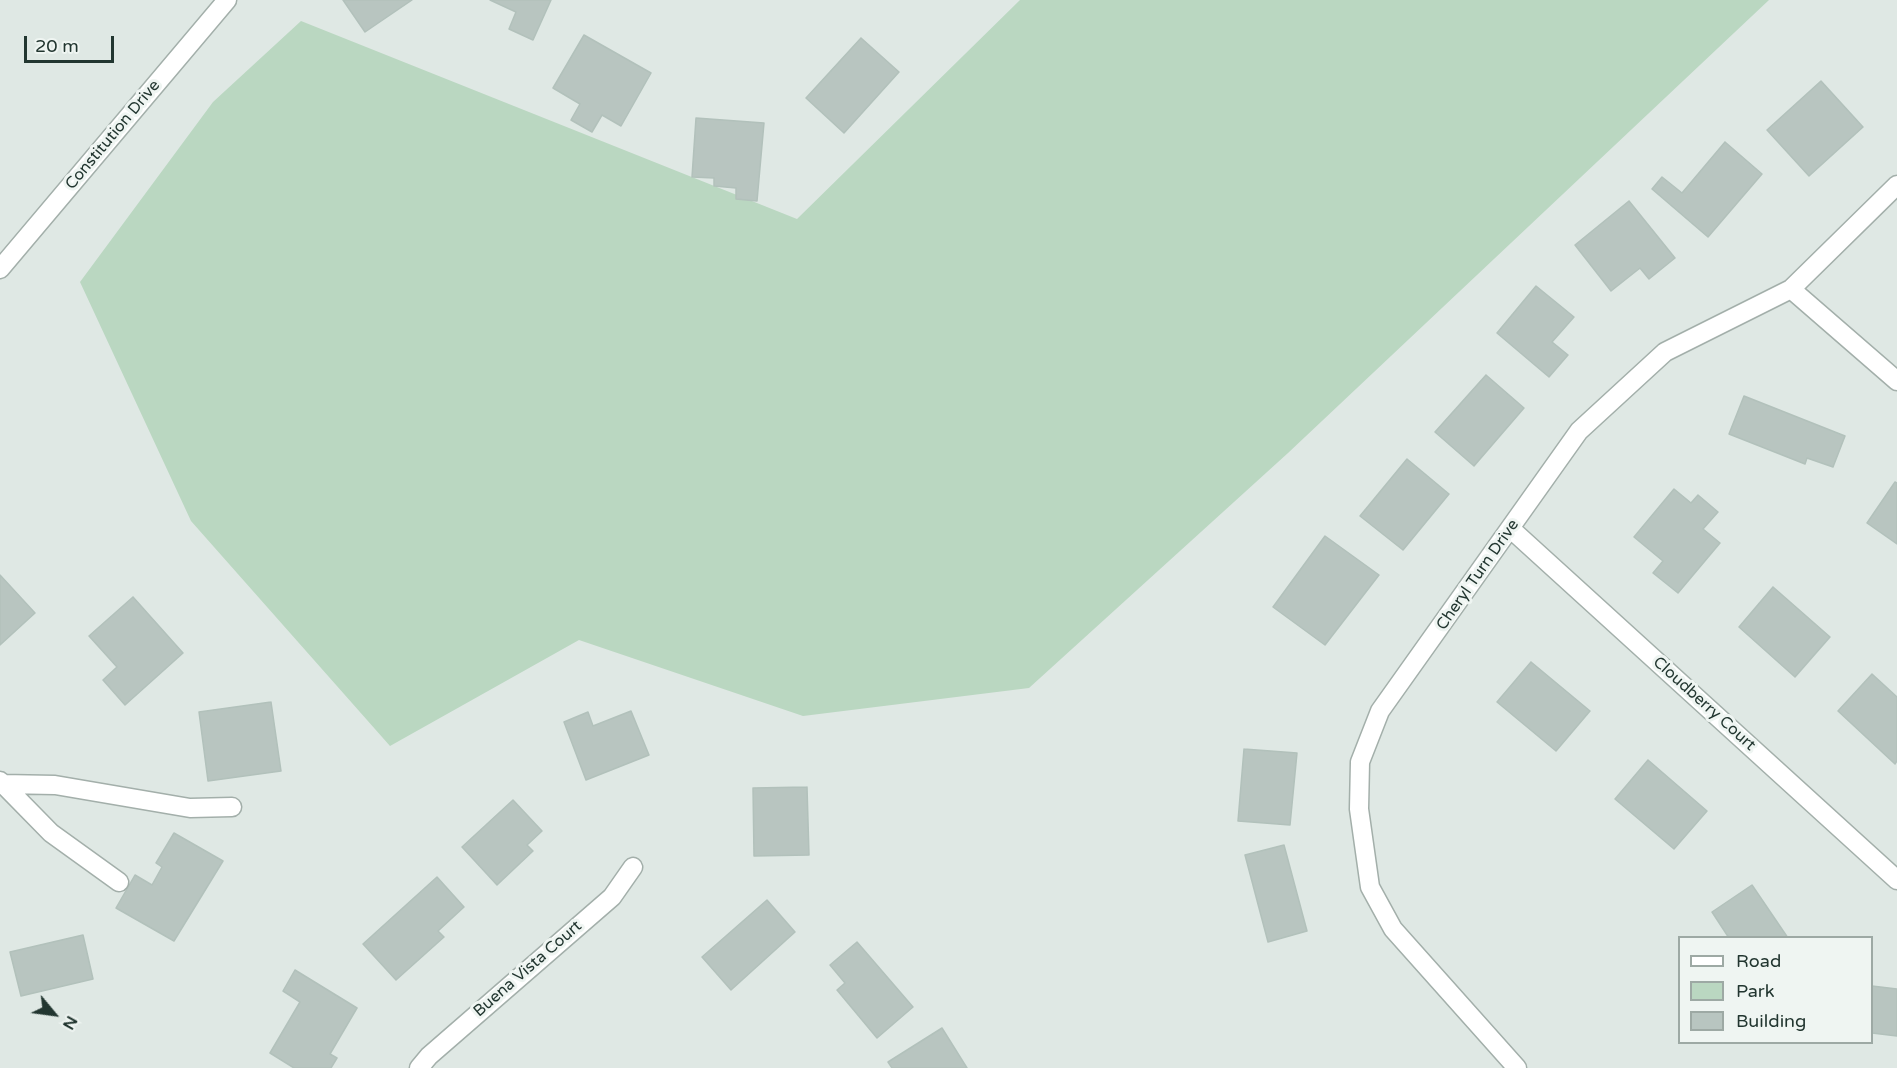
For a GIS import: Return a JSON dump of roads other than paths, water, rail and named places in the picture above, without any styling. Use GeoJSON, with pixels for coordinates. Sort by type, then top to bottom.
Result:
{"type":"FeatureCollection","features":[{"type":"Feature","properties":{"kind":"street","name":"Constitution Drive"},"geometry":{"type":"LineString","coordinates":[[0,269],[227,0]]}},
{"type":"Feature","properties":{"kind":"street","name":"Cheryl Turn Drive"},"geometry":{"type":"LineString","coordinates":[[1517,1068],[1392,929],[1370,887],[1359,809],[1360,762],[1380,711],[1579,431],[1665,352],[1791,289],[1897,185]]}},
{"type":"Feature","properties":{"kind":"street"},"geometry":{"type":"LineString","coordinates":[[1791,289],[1897,381]]}},
{"type":"Feature","properties":{"kind":"street","name":"Cloudberry Court"},"geometry":{"type":"LineString","coordinates":[[1511,529],[1897,880]]}},
{"type":"Feature","properties":{"kind":"street"},"geometry":{"type":"LineString","coordinates":[[1,786],[55,785],[190,807],[232,807]]}},
{"type":"Feature","properties":{"kind":"street"},"geometry":{"type":"LineString","coordinates":[[1,786],[51,833],[119,882]]}},
{"type":"Feature","properties":{"kind":"street","name":"Buena Vista Court"},"geometry":{"type":"LineString","coordinates":[[420,1068],[429,1056],[612,897],[633,867]]}}]}
